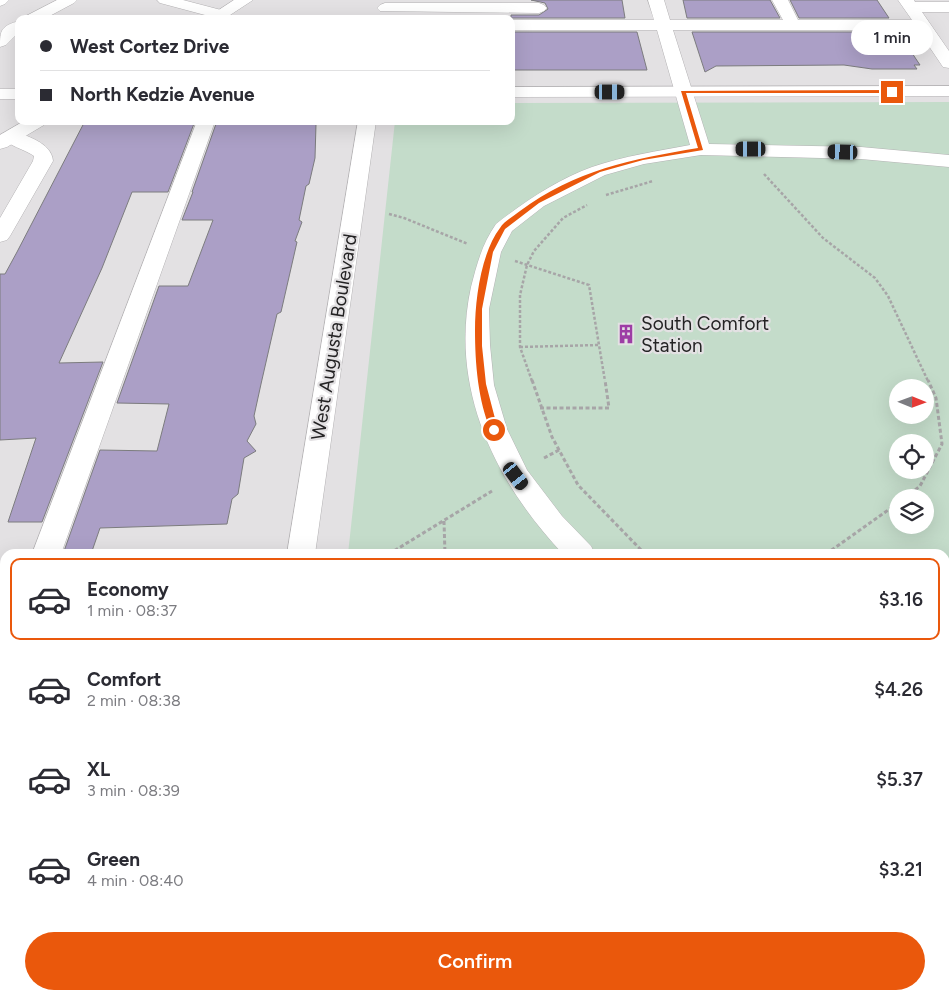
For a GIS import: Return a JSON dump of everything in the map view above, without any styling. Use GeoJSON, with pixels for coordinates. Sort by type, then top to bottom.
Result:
{"type":"FeatureCollection","features":[{"type":"Feature","properties":{"kind":"street"},"geometry":{"type":"LineString","coordinates":[[40,15],[69,0]]}},
{"type":"Feature","properties":{"kind":"street"},"geometry":{"type":"LineString","coordinates":[[165,0],[213,15]]}},
{"type":"Feature","properties":{"kind":"street"},"geometry":{"type":"LineString","coordinates":[[218,15],[245,0]]}},
{"type":"Feature","properties":{"kind":"street"},"geometry":{"type":"LineString","coordinates":[[780,0],[793,25]]}},
{"type":"Feature","properties":{"kind":"street"},"geometry":{"type":"LineString","coordinates":[[908,3],[949,7]]}},
{"type":"Feature","properties":{"kind":"street"},"geometry":{"type":"LineString","coordinates":[[908,3],[949,63]]}},
{"type":"Feature","properties":{"kind":"street"},"geometry":{"type":"LineString","coordinates":[[522,4],[517,25],[924,25]]}},
{"type":"Feature","properties":{"kind":"street"},"geometry":{"type":"LineString","coordinates":[[385,9],[522,4],[551,8]]}},
{"type":"Feature","properties":{"kind":"street"},"geometry":{"type":"LineString","coordinates":[[653,5],[664,25],[701,149]]}},
{"type":"Feature","properties":{"kind":"street"},"geometry":{"type":"LineString","coordinates":[[0,42],[8,31],[15,28]]}},
{"type":"Feature","properties":{"kind":"street"},"geometry":{"type":"LineString","coordinates":[[515,92],[949,91]]}},
{"type":"Feature","properties":{"kind":"street"},"geometry":{"type":"LineString","coordinates":[[0,94],[15,94]]}},
{"type":"Feature","properties":{"kind":"street"},"geometry":{"type":"LineString","coordinates":[[6,140],[31,125]]}},
{"type":"Feature","properties":{"kind":"street"},"geometry":{"type":"LineString","coordinates":[[48,549],[205,125]]}},
{"type":"Feature","properties":{"kind":"street","name":"West Augusta Boulevard"},"geometry":{"type":"LineString","coordinates":[[302,549],[366,125]]}},
{"type":"Feature","properties":{"kind":"street"},"geometry":{"type":"LineString","coordinates":[[0,236],[43,161],[43,154],[32,146],[6,140]]}},
{"type":"Feature","properties":{"kind":"street"},"geometry":{"type":"LineString","coordinates":[[576,549],[552,524],[516,476],[494,430],[482,384],[478,346],[478,309],[490,252],[503,228],[537,202],[598,170],[643,159],[701,149],[861,153],[949,161]]}},
{"type":"Feature","properties":{"kind":"path"},"geometry":{"type":"LineString","coordinates":[[759,167],[823,238],[875,278],[888,296],[936,398],[942,444],[920,486],[916,489]]}},
{"type":"Feature","properties":{"kind":"path"},"geometry":{"type":"LineString","coordinates":[[604,196],[658,179]]}},
{"type":"Feature","properties":{"kind":"path"},"geometry":{"type":"LineString","coordinates":[[588,205],[563,218],[534,251],[527,265],[520,294],[520,347],[540,408],[578,486],[640,549]]}},
{"type":"Feature","properties":{"kind":"path"},"geometry":{"type":"LineString","coordinates":[[389,214],[470,244]]}},
{"type":"Feature","properties":{"kind":"path"},"geometry":{"type":"LineString","coordinates":[[515,261],[589,285],[593,300],[609,408],[540,408]]}},
{"type":"Feature","properties":{"kind":"path"},"geometry":{"type":"LineString","coordinates":[[520,347],[599,345]]}},
{"type":"Feature","properties":{"kind":"path"},"geometry":{"type":"LineString","coordinates":[[544,458],[559,450]]}},
{"type":"Feature","properties":{"kind":"path"},"geometry":{"type":"LineString","coordinates":[[397,549],[492,491]]}},
{"type":"Feature","properties":{"kind":"path"},"geometry":{"type":"LineString","coordinates":[[833,549],[889,509]]}},
{"type":"Feature","properties":{"kind":"path"},"geometry":{"type":"LineString","coordinates":[[444,520],[445,549]]}},
{"type":"Feature","properties":{"kind":"green space"},"geometry":{"type":"Polygon","coordinates":[[[949,102],[949,549],[349,549],[395,125],[515,125],[515,103],[949,102]]]}},
{"type":"Feature","properties":{"kind":"building"},"geometry":{"type":"Polygon","coordinates":[[[531,0],[622,0],[625,18],[515,18],[515,15],[539,15],[548,9],[545,3],[531,0]]]}},
{"type":"Feature","properties":{"kind":"building"},"geometry":{"type":"Polygon","coordinates":[[[683,0],[770,0],[780,18],[687,18],[683,0]]]}},
{"type":"Feature","properties":{"kind":"building"},"geometry":{"type":"Polygon","coordinates":[[[790,0],[877,0],[889,18],[799,18],[790,0]]]}},
{"type":"Feature","properties":{"kind":"building"},"geometry":{"type":"Polygon","coordinates":[[[515,32],[637,32],[647,70],[515,70],[515,32]]]}},
{"type":"Feature","properties":{"kind":"building"},"geometry":{"type":"Polygon","coordinates":[[[692,32],[898,32],[920,65],[914,65],[917,69],[872,69],[844,65],[716,66],[705,72],[692,32]]]}},
{"type":"Feature","properties":{"kind":"building"},"geometry":{"type":"Polygon","coordinates":[[[83,125],[193,125],[168,192],[132,192],[102,268],[59,363],[103,362],[42,522],[8,522],[36,438],[0,440],[0,274],[5,274],[83,125]]]}},
{"type":"Feature","properties":{"kind":"building"},"geometry":{"type":"Polygon","coordinates":[[[216,125],[316,125],[315,158],[309,184],[306,186],[299,220],[302,222],[295,241],[297,242],[281,312],[277,314],[261,384],[254,416],[256,424],[247,441],[256,451],[244,458],[238,494],[232,499],[227,524],[100,528],[93,549],[65,549],[100,450],[157,451],[169,404],[117,403],[159,286],[188,286],[213,220],[182,220],[216,125]]]}},
{"type":"Feature","properties":{"kind":"place","name":"South Comfort Station"},"geometry":{"type":"Point","coordinates":[626,334]}},
{"type":"Feature","properties":{"kind":"route"},"geometry":{"type":"LineString","coordinates":[[494,430],[482,384],[478,346],[478,309],[490,252],[503,228],[537,202],[598,170],[643,159],[701,149],[683,92],[892,92]]}}]}
